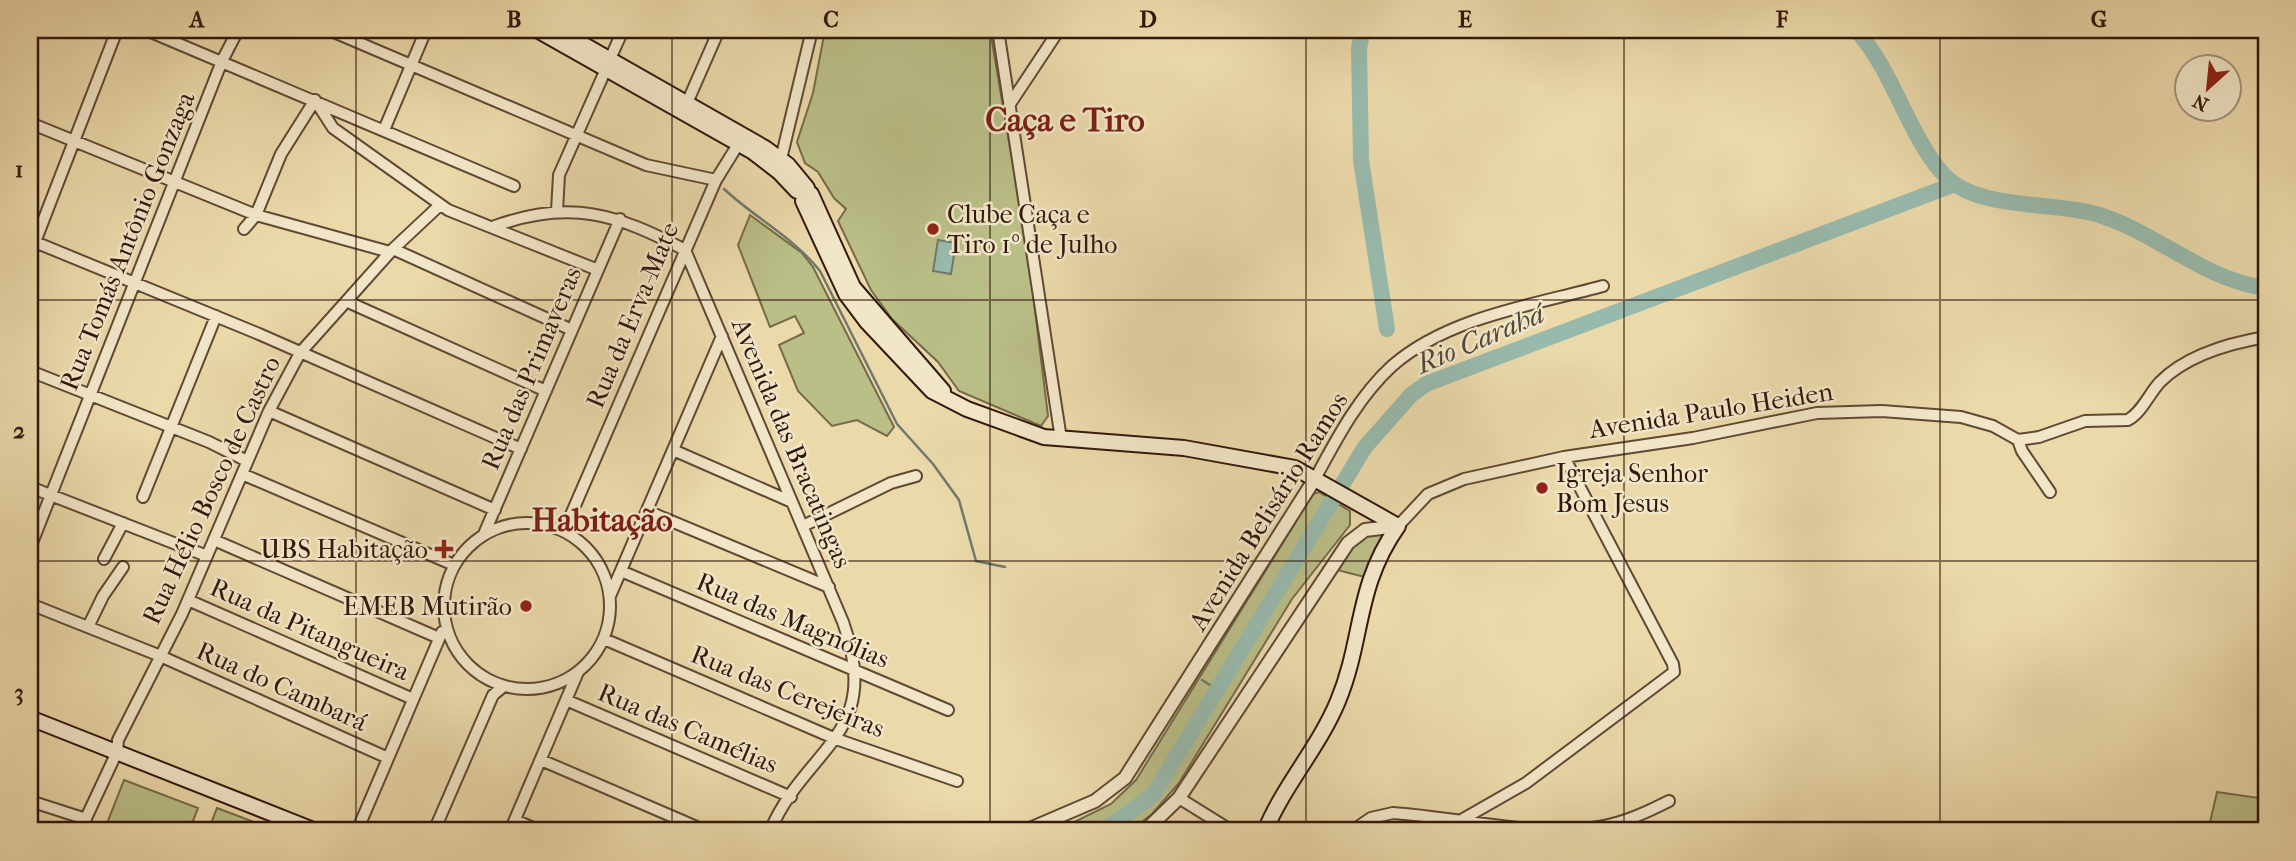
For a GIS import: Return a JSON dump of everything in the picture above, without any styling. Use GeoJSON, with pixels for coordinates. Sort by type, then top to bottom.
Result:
{"type":"FeatureCollection","features":[{"type":"Feature","properties":{"kind":"main road"},"geometry":{"type":"LineString","coordinates":[[537,30],[687,103],[742,140],[804,194]]}},
{"type":"Feature","properties":{"kind":"main road"},"geometry":{"type":"LineString","coordinates":[[558,30],[608,64],[742,140],[781,159],[804,194],[853,287],[953,403],[1020,430],[1061,439],[1208,451],[1287,466],[1321,480],[1398,526],[1384,546],[1369,578],[1338,702],[1265,831]]}},
{"type":"Feature","properties":{"kind":"main road"},"geometry":{"type":"LineString","coordinates":[[30,718],[316,831]]}},
{"type":"Feature","properties":{"kind":"street"},"geometry":{"type":"LineString","coordinates":[[30,255],[32,241],[117,30]]}},
{"type":"Feature","properties":{"kind":"street"},"geometry":{"type":"LineString","coordinates":[[146,30],[514,186]]}},
{"type":"Feature","properties":{"kind":"street","name":"Rua Tomás Antônio Gonzaga"},"geometry":{"type":"LineString","coordinates":[[30,548],[222,61],[238,30]]}},
{"type":"Feature","properties":{"kind":"street"},"geometry":{"type":"LineString","coordinates":[[329,30],[661,170],[716,180]]}},
{"type":"Feature","properties":{"kind":"street"},"geometry":{"type":"LineString","coordinates":[[384,130],[426,30]]}},
{"type":"Feature","properties":{"kind":"street"},"geometry":{"type":"LineString","coordinates":[[557,211],[559,175],[623,30]]}},
{"type":"Feature","properties":{"kind":"street"},"geometry":{"type":"LineString","coordinates":[[687,103],[719,30]]}},
{"type":"Feature","properties":{"kind":"street"},"geometry":{"type":"LineString","coordinates":[[781,159],[812,30]]}},
{"type":"Feature","properties":{"kind":"street"},"geometry":{"type":"LineString","coordinates":[[998,30],[1061,439]]}},
{"type":"Feature","properties":{"kind":"street"},"geometry":{"type":"LineString","coordinates":[[1010,104],[1059,30]]}},
{"type":"Feature","properties":{"kind":"street"},"geometry":{"type":"LineString","coordinates":[[315,100],[333,128],[440,205],[598,270]]}},
{"type":"Feature","properties":{"kind":"street"},"geometry":{"type":"LineString","coordinates":[[244,229],[256,215],[273,169],[315,100]]}},
{"type":"Feature","properties":{"kind":"street"},"geometry":{"type":"LineString","coordinates":[[30,123],[256,215],[392,251],[572,330]]}},
{"type":"Feature","properties":{"kind":"street","name":"Rua da Erva-Mate"},"geometry":{"type":"LineString","coordinates":[[571,535],[570,517],[685,250],[716,180],[742,140]]}},
{"type":"Feature","properties":{"kind":"street","name":"Rua Hélio Bosco de Castro"},"geometry":{"type":"LineString","coordinates":[[80,831],[117,752],[118,740],[158,655],[188,600],[269,411],[300,353],[392,251],[440,205]]}},
{"type":"Feature","properties":{"kind":"street"},"geometry":{"type":"LineString","coordinates":[[495,226],[525,215],[557,211],[620,219],[685,250]]}},
{"type":"Feature","properties":{"kind":"street","name":"Rua das Primaveras"},"geometry":{"type":"LineString","coordinates":[[484,534],[620,219]]}},
{"type":"Feature","properties":{"kind":"street"},"geometry":{"type":"LineString","coordinates":[[32,241],[216,316],[521,449]]}},
{"type":"Feature","properties":{"kind":"street","name":"Avenida das Bracatingas"},"geometry":{"type":"LineString","coordinates":[[685,250],[829,587],[849,638],[855,671],[851,708],[836,739],[791,797],[770,831]]}},
{"type":"Feature","properties":{"kind":"street","name":"Avenida Belisário Ramos"},"geometry":{"type":"LineString","coordinates":[[1026,831],[1094,801],[1125,778],[1321,480],[1360,403],[1392,366],[1411,352],[1469,325],[1603,286]]}},
{"type":"Feature","properties":{"kind":"street"},"geometry":{"type":"LineString","coordinates":[[348,302],[546,391]]}},
{"type":"Feature","properties":{"kind":"street"},"geometry":{"type":"LineString","coordinates":[[143,497],[216,316]]}},
{"type":"Feature","properties":{"kind":"street"},"geometry":{"type":"LineString","coordinates":[[610,596],[722,336]]}},
{"type":"Feature","properties":{"kind":"street"},"geometry":{"type":"LineString","coordinates":[[2050,492],[2031,466],[2018,440],[2039,438],[2085,421],[2128,420],[2162,381],[2177,369],[2224,347],[2266,337]]}},
{"type":"Feature","properties":{"kind":"street"},"geometry":{"type":"LineString","coordinates":[[30,371],[171,427],[247,461]]}},
{"type":"Feature","properties":{"kind":"street"},"geometry":{"type":"LineString","coordinates":[[269,411],[495,510]]}},
{"type":"Feature","properties":{"kind":"street","name":"Avenida Paulo Heiden"},"geometry":{"type":"LineString","coordinates":[[1398,526],[1428,494],[1452,482],[1564,457],[1693,438],[1783,418],[1844,411],[1961,417],[1993,426],[2018,440]]}},
{"type":"Feature","properties":{"kind":"street"},"geometry":{"type":"LineString","coordinates":[[673,450],[792,502]]}},
{"type":"Feature","properties":{"kind":"street"},"geometry":{"type":"LineString","coordinates":[[1462,819],[1526,783],[1674,672],[1673,664],[1564,457]]}},
{"type":"Feature","properties":{"kind":"street"},"geometry":{"type":"LineString","coordinates":[[242,474],[454,565]]}},
{"type":"Feature","properties":{"kind":"street"},"geometry":{"type":"LineString","coordinates":[[803,526],[891,483],[916,476]]}},
{"type":"Feature","properties":{"kind":"street"},"geometry":{"type":"LineString","coordinates":[[30,487],[207,556]]}},
{"type":"Feature","properties":{"kind":"street"},"geometry":{"type":"LineString","coordinates":[[647,510],[829,587]]}},
{"type":"Feature","properties":{"kind":"street"},"geometry":{"type":"LineString","coordinates":[[556,527],[570,517]]}},
{"type":"Feature","properties":{"kind":"street"},"geometry":{"type":"LineString","coordinates":[[104,559],[123,523]]}},
{"type":"Feature","properties":{"kind":"street"},"geometry":{"type":"LineString","coordinates":[[520,523],[556,527],[571,535],[598,561],[610,596],[611,611],[604,639],[593,657],[578,672],[557,683],[535,689],[504,685],[491,680],[467,663],[450,638],[446,624],[444,593],[454,565],[467,548],[484,534],[520,523]]}},
{"type":"Feature","properties":{"kind":"street"},"geometry":{"type":"LineString","coordinates":[[1145,831],[1179,798],[1348,543],[1365,530],[1398,526]]}},
{"type":"Feature","properties":{"kind":"street"},"geometry":{"type":"LineString","coordinates":[[214,540],[439,638]]}},
{"type":"Feature","properties":{"kind":"street"},"geometry":{"type":"LineString","coordinates":[[88,627],[103,596],[122,567]]}},
{"type":"Feature","properties":{"kind":"street","name":"Rua das Magnólias"},"geometry":{"type":"LineString","coordinates":[[621,571],[948,710]]}},
{"type":"Feature","properties":{"kind":"street","name":"Rua da Pitangueira"},"geometry":{"type":"LineString","coordinates":[[188,600],[413,699]]}},
{"type":"Feature","properties":{"kind":"street","name":"Rua do Cambará"},"geometry":{"type":"LineString","coordinates":[[30,604],[158,655],[388,758]]}},
{"type":"Feature","properties":{"kind":"street"},"geometry":{"type":"LineString","coordinates":[[357,831],[446,624]]}},
{"type":"Feature","properties":{"kind":"street","name":"Rua das Cerejeiras"},"geometry":{"type":"LineString","coordinates":[[604,639],[836,739],[957,781]]}},
{"type":"Feature","properties":{"kind":"street"},"geometry":{"type":"LineString","coordinates":[[540,831],[512,826],[578,672]]}},
{"type":"Feature","properties":{"kind":"street"},"geometry":{"type":"LineString","coordinates":[[491,680],[493,695]]}},
{"type":"Feature","properties":{"kind":"street"},"geometry":{"type":"LineString","coordinates":[[434,831],[493,695],[504,685]]}},
{"type":"Feature","properties":{"kind":"street","name":"Rua das Camélias"},"geometry":{"type":"LineString","coordinates":[[566,700],[791,797]]}},
{"type":"Feature","properties":{"kind":"street"},"geometry":{"type":"LineString","coordinates":[[541,760],[706,831]]}},
{"type":"Feature","properties":{"kind":"street"},"geometry":{"type":"LineString","coordinates":[[1179,798],[1232,831]]}},
{"type":"Feature","properties":{"kind":"street"},"geometry":{"type":"LineString","coordinates":[[30,801],[86,819]]}},
{"type":"Feature","properties":{"kind":"street"},"geometry":{"type":"LineString","coordinates":[[1352,831],[1371,818],[1393,813],[1551,829],[1596,828],[1640,815],[1670,801]]}},
{"type":"Feature","properties":{"kind":"green space","name":"Clube Caça e Tiro 1º de Julho"},"geometry":{"type":"Polygon","coordinates":[[[825,30],[990,30],[1028,254],[1048,416],[1041,426],[959,391],[938,362],[892,319],[871,290],[838,221],[846,209],[834,198],[818,172],[805,163],[797,142],[813,93],[825,30]]]}},
{"type":"Feature","properties":{"kind":"green space"},"geometry":{"type":"Polygon","coordinates":[[[750,215],[802,253],[813,267],[894,427],[887,436],[857,420],[832,426],[798,391],[779,345],[804,333],[795,316],[770,327],[738,245],[750,215]]]}},
{"type":"Feature","properties":{"kind":"green space"},"geometry":{"type":"Polygon","coordinates":[[[1319,492],[1350,511],[1350,525],[1292,599],[1179,783],[1152,814],[1130,831],[1056,831],[1111,804],[1136,780],[1313,494],[1319,492]]]}},
{"type":"Feature","properties":{"kind":"green space"},"geometry":{"type":"Polygon","coordinates":[[[1398,526],[1369,578],[1329,568],[1357,535],[1398,526]]]}},
{"type":"Feature","properties":{"kind":"green space"},"geometry":{"type":"Polygon","coordinates":[[[124,780],[198,808],[189,831],[104,831],[124,780]]]}},
{"type":"Feature","properties":{"kind":"green space"},"geometry":{"type":"Polygon","coordinates":[[[2217,792],[2266,799],[2266,831],[2208,831],[2217,792]]]}},
{"type":"Feature","properties":{"kind":"green space"},"geometry":{"type":"Polygon","coordinates":[[[217,808],[278,831],[208,831],[217,808]]]}},
{"type":"Feature","properties":{"kind":"shaded area"},"geometry":{"type":"Polygon","coordinates":[[[938,240],[956,243],[951,274],[933,271],[938,240]]]}},
{"type":"Feature","properties":{"kind":"waterway"},"geometry":{"type":"LineString","coordinates":[[1363,30],[1359,48],[1361,160],[1387,329]]}},
{"type":"Feature","properties":{"kind":"waterway"},"geometry":{"type":"LineString","coordinates":[[1856,30],[1881,65],[1931,159],[1944,175],[1958,186],[1995,200],[2096,214],[2139,232],[2222,276],[2266,288]]}},
{"type":"Feature","properties":{"kind":"waterway","name":"Rio Carahá"},"geometry":{"type":"LineString","coordinates":[[1103,831],[1153,795],[1365,447],[1411,395],[1426,384],[1955,184]]}},
{"type":"Feature","properties":{"kind":"waterway"},"geometry":{"type":"LineString","coordinates":[[724,189],[798,248],[820,271],[897,424],[933,464],[959,500],[976,561],[1005,567]]}},
{"type":"Feature","properties":{"kind":"waterway"},"geometry":{"type":"LineString","coordinates":[[1202,680],[1218,690]]}},
{"type":"Feature","properties":{"kind":"place","name":"Clube Caça e Tiro 1º de Julho"},"geometry":{"type":"Point","coordinates":[933,229]}},
{"type":"Feature","properties":{"kind":"place","name":"Igreja Senhor Bom Jesus"},"geometry":{"type":"Point","coordinates":[1542,488]}},
{"type":"Feature","properties":{"kind":"place","name":"UBS Habitação"},"geometry":{"type":"Point","coordinates":[444,549]}},
{"type":"Feature","properties":{"kind":"place","name":"EMEB Mutirão"},"geometry":{"type":"Point","coordinates":[526,606]}},
{"type":"Feature","properties":{"kind":"district","name":"Caça e Tiro"},"geometry":{"type":"Point","coordinates":[1065,119]}},
{"type":"Feature","properties":{"kind":"district","name":"Habitação"},"geometry":{"type":"Point","coordinates":[602,519]}}]}
